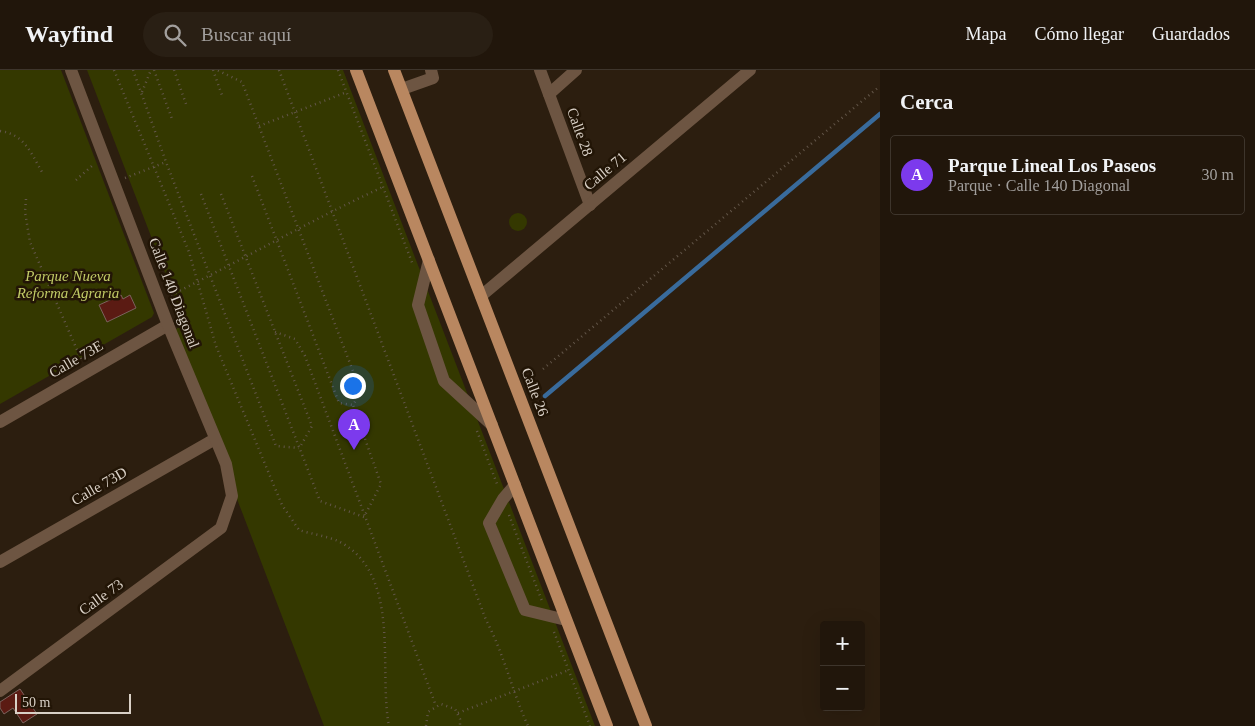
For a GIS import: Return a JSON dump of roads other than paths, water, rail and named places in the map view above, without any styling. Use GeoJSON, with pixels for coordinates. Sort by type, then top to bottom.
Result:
{"type":"FeatureCollection","features":[{"type":"Feature","properties":{"kind":"main road"},"geometry":{"type":"LineString","coordinates":[[356,70],[607,726]]}},
{"type":"Feature","properties":{"kind":"main road","name":"Calle 26"},"geometry":{"type":"LineString","coordinates":[[394,70],[646,726]]}},
{"type":"Feature","properties":{"kind":"street","name":"Calle 140 Diagonal"},"geometry":{"type":"LineString","coordinates":[[71,70],[168,325],[226,464],[232,496],[221,528]]}},
{"type":"Feature","properties":{"kind":"street"},"geometry":{"type":"LineString","coordinates":[[402,89],[433,78],[431,70]]}},
{"type":"Feature","properties":{"kind":"street","name":"Calle 28"},"geometry":{"type":"LineString","coordinates":[[540,70],[590,205]]}},
{"type":"Feature","properties":{"kind":"street"},"geometry":{"type":"LineString","coordinates":[[549,94],[576,70]]}},
{"type":"Feature","properties":{"kind":"street","name":"Calle 71"},"geometry":{"type":"LineString","coordinates":[[481,296],[750,70]]}},
{"type":"Feature","properties":{"kind":"street"},"geometry":{"type":"LineString","coordinates":[[429,260],[418,305],[444,381],[492,425]]}},
{"type":"Feature","properties":{"kind":"street","name":"Calle 73E"},"geometry":{"type":"LineString","coordinates":[[0,422],[168,325]]}},
{"type":"Feature","properties":{"kind":"street","name":"Calle 73D"},"geometry":{"type":"LineString","coordinates":[[0,562],[215,439]]}},
{"type":"Feature","properties":{"kind":"street"},"geometry":{"type":"LineString","coordinates":[[515,485],[503,499],[489,523],[525,610],[566,620]]}},
{"type":"Feature","properties":{"kind":"street","name":"Calle 73"},"geometry":{"type":"LineString","coordinates":[[0,691],[221,528]]}},
{"type":"Feature","properties":{"kind":"waterway"},"geometry":{"type":"LineString","coordinates":[[545,396],[880,114]]}},
{"type":"Feature","properties":{"kind":"place","name":"Parque Lineal Los Paseos"},"geometry":{"type":"Point","coordinates":[354,450]}},
{"type":"Feature","properties":{"kind":"park label","name":"Parque Nueva Reforma Agraria"},"geometry":{"type":"Point","coordinates":[68,284]}}]}
